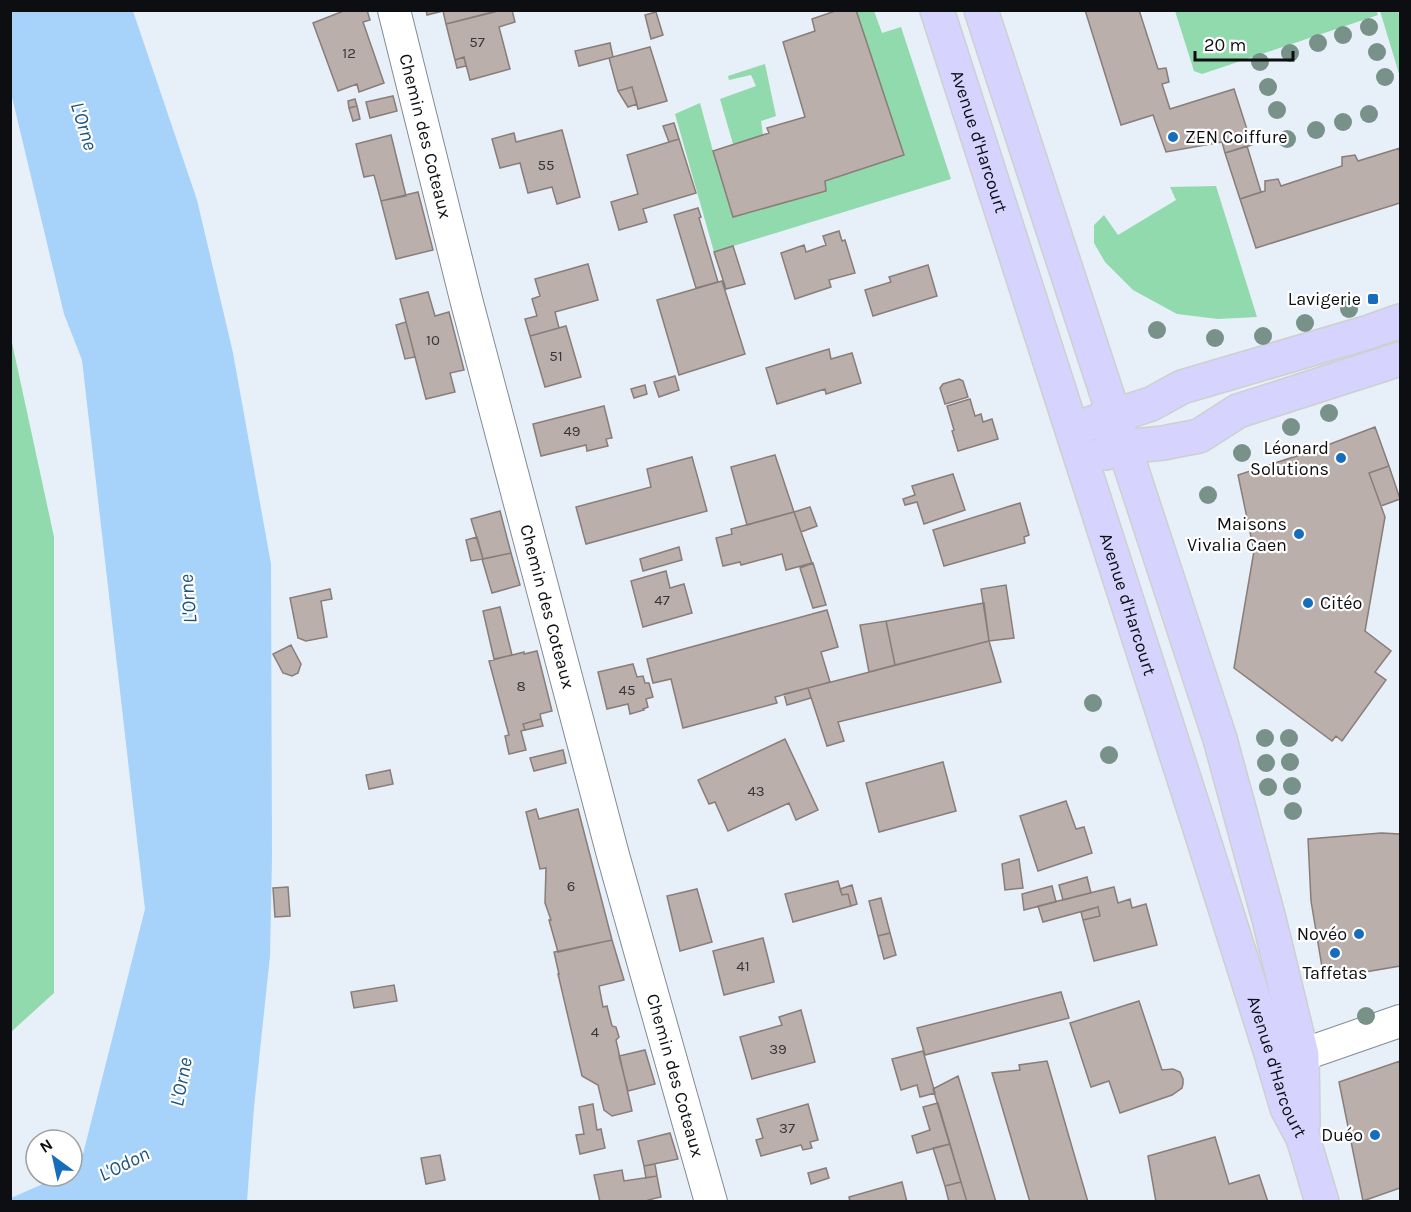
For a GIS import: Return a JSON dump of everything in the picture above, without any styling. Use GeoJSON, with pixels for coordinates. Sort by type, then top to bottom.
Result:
{"type":"FeatureCollection","features":[{"type":"Feature","properties":{"kind":"main road","name":"Avenue d'Harcourt"},"geometry":{"type":"LineString","coordinates":[[937,10],[1287,1108],[1303,1138]]}},
{"type":"Feature","properties":{"kind":"main road","name":"Avenue d'Harcourt"},"geometry":{"type":"LineString","coordinates":[[981,10],[1220,739],[1269,919],[1302,1055],[1303,1138]]}},
{"type":"Feature","properties":{"kind":"main road"},"geometry":{"type":"LineString","coordinates":[[1072,430],[1151,404],[1182,387],[1401,321]]}},
{"type":"Feature","properties":{"kind":"main road"},"geometry":{"type":"LineString","coordinates":[[1082,460],[1124,447],[1199,436],[1238,411],[1390,362],[1369,332]]}},
{"type":"Feature","properties":{"kind":"main road"},"geometry":{"type":"LineString","coordinates":[[1303,1138],[1322,1202]]}},
{"type":"Feature","properties":{"kind":"street","name":"Chemin des Coteaux"},"geometry":{"type":"LineString","coordinates":[[394,10],[466,299],[610,843],[711,1202]]}},
{"type":"Feature","properties":{"kind":"street"},"geometry":{"type":"LineString","coordinates":[[1302,1055],[1401,1021]]}},
{"type":"Feature","properties":{"kind":"green space"},"geometry":{"type":"Polygon","coordinates":[[[1376,10],[1378,15],[1202,74],[1194,71],[1175,11],[1376,10]]]}},
{"type":"Feature","properties":{"kind":"green space"},"geometry":{"type":"Polygon","coordinates":[[[856,11],[874,11],[882,33],[901,27],[951,179],[714,252],[675,114],[700,103],[733,217],[826,191],[825,181],[903,155],[856,11]]]}},
{"type":"Feature","properties":{"kind":"green space"},"geometry":{"type":"Polygon","coordinates":[[[1380,11],[1398,11],[1400,77],[1380,11]]]}},
{"type":"Feature","properties":{"kind":"green space"},"geometry":{"type":"Polygon","coordinates":[[[765,64],[776,116],[761,121],[763,135],[733,144],[720,99],[756,86],[751,75],[729,80],[728,76],[765,64]]]}},
{"type":"Feature","properties":{"kind":"green space"},"geometry":{"type":"Polygon","coordinates":[[[1216,186],[1257,317],[1218,319],[1177,314],[1133,290],[1105,262],[1094,243],[1094,225],[1104,215],[1118,235],[1176,200],[1170,187],[1216,186]]]}},
{"type":"Feature","properties":{"kind":"green space"},"geometry":{"type":"Polygon","coordinates":[[[11,338],[54,537],[54,993],[11,1032],[11,338]]]}},
{"type":"Feature","properties":{"kind":"water"},"geometry":{"type":"Polygon","coordinates":[[[11,10],[133,11],[197,200],[233,353],[271,564],[270,956],[254,1107],[247,1201],[11,1201],[11,1198],[34,1188],[84,1188],[84,1150],[145,909],[82,360],[64,314],[11,93],[11,10]]]}},
{"type":"Feature","properties":{"kind":"building"},"geometry":{"type":"Polygon","coordinates":[[[346,10],[367,10],[370,20],[363,22],[384,83],[359,92],[357,84],[338,91],[313,23],[346,10]]]}},
{"type":"Feature","properties":{"kind":"building"},"geometry":{"type":"Polygon","coordinates":[[[426,10],[495,10],[495,12],[446,24],[443,11],[427,15],[426,10]]]}},
{"type":"Feature","properties":{"kind":"building"},"geometry":{"type":"Polygon","coordinates":[[[500,10],[512,10],[515,22],[499,27],[510,69],[470,80],[464,57],[455,60],[446,24],[500,10]]]}},
{"type":"Feature","properties":{"kind":"building"},"geometry":{"type":"Polygon","coordinates":[[[838,10],[856,10],[904,155],[825,181],[826,191],[733,217],[713,151],[769,133],[767,128],[805,117],[783,42],[815,31],[812,19],[838,10]]]}},
{"type":"Feature","properties":{"kind":"building"},"geometry":{"type":"Polygon","coordinates":[[[1085,10],[1139,10],[1158,69],[1166,68],[1169,82],[1162,84],[1170,109],[1234,89],[1252,145],[1225,153],[1222,142],[1166,152],[1153,115],[1121,125],[1085,10]]]}},
{"type":"Feature","properties":{"kind":"building"},"geometry":{"type":"Polygon","coordinates":[[[656,12],[663,35],[651,39],[645,15],[656,12]]]}},
{"type":"Feature","properties":{"kind":"building"},"geometry":{"type":"Polygon","coordinates":[[[610,43],[613,57],[579,66],[575,51],[610,43]]]}},
{"type":"Feature","properties":{"kind":"building"},"geometry":{"type":"Polygon","coordinates":[[[650,47],[667,101],[638,109],[632,87],[618,91],[609,58],[650,47]]]}},
{"type":"Feature","properties":{"kind":"building"},"geometry":{"type":"Polygon","coordinates":[[[464,57],[466,66],[457,68],[455,60],[464,57]]]}},
{"type":"Feature","properties":{"kind":"building"},"geometry":{"type":"Polygon","coordinates":[[[632,87],[637,104],[628,107],[618,91],[632,87]]]}},
{"type":"Feature","properties":{"kind":"building"},"geometry":{"type":"Polygon","coordinates":[[[393,96],[397,111],[370,118],[366,102],[393,96]]]}},
{"type":"Feature","properties":{"kind":"building"},"geometry":{"type":"Polygon","coordinates":[[[355,99],[357,106],[349,108],[348,101],[355,99]]]}},
{"type":"Feature","properties":{"kind":"building"},"geometry":{"type":"Polygon","coordinates":[[[357,106],[360,119],[353,121],[349,108],[357,106]]]}},
{"type":"Feature","properties":{"kind":"building"},"geometry":{"type":"Polygon","coordinates":[[[674,123],[679,139],[669,142],[663,126],[674,123]]]}},
{"type":"Feature","properties":{"kind":"building"},"geometry":{"type":"Polygon","coordinates":[[[562,130],[580,197],[557,204],[552,187],[528,193],[520,163],[500,168],[492,139],[514,133],[516,142],[562,130]]]}},
{"type":"Feature","properties":{"kind":"building"},"geometry":{"type":"Polygon","coordinates":[[[391,135],[406,196],[381,201],[374,175],[364,177],[356,144],[391,135]]]}},
{"type":"Feature","properties":{"kind":"building"},"geometry":{"type":"Polygon","coordinates":[[[679,139],[696,193],[643,209],[647,222],[619,230],[611,202],[638,194],[627,155],[679,139]]]}},
{"type":"Feature","properties":{"kind":"building"},"geometry":{"type":"Polygon","coordinates":[[[1247,146],[1261,192],[1240,199],[1225,153],[1247,146]]]}},
{"type":"Feature","properties":{"kind":"building"},"geometry":{"type":"Polygon","coordinates":[[[1400,148],[1400,203],[1256,248],[1240,199],[1265,191],[1265,181],[1278,179],[1281,186],[1342,166],[1342,157],[1355,155],[1358,161],[1400,148]]]}},
{"type":"Feature","properties":{"kind":"building"},"geometry":{"type":"Polygon","coordinates":[[[418,192],[433,250],[396,259],[381,201],[418,192]]]}},
{"type":"Feature","properties":{"kind":"building"},"geometry":{"type":"Polygon","coordinates":[[[698,208],[718,282],[696,288],[674,215],[698,208]]]}},
{"type":"Feature","properties":{"kind":"building"},"geometry":{"type":"Polygon","coordinates":[[[839,231],[842,241],[845,240],[855,273],[829,280],[831,287],[795,299],[781,253],[804,245],[806,252],[826,245],[823,236],[839,231]]]}},
{"type":"Feature","properties":{"kind":"building"},"geometry":{"type":"Polygon","coordinates":[[[733,246],[745,284],[726,289],[714,252],[733,246]]]}},
{"type":"Feature","properties":{"kind":"building"},"geometry":{"type":"Polygon","coordinates":[[[588,264],[598,300],[555,312],[559,328],[530,336],[525,319],[537,316],[532,299],[540,296],[535,279],[588,264]]]}},
{"type":"Feature","properties":{"kind":"building"},"geometry":{"type":"Polygon","coordinates":[[[928,265],[937,296],[873,316],[865,290],[891,282],[889,277],[928,265]]]}},
{"type":"Feature","properties":{"kind":"building"},"geometry":{"type":"Polygon","coordinates":[[[722,281],[745,354],[679,375],[657,300],[722,281]]]}},
{"type":"Feature","properties":{"kind":"building"},"geometry":{"type":"Polygon","coordinates":[[[428,292],[435,316],[449,312],[464,370],[450,373],[455,392],[426,399],[400,299],[428,292]]]}},
{"type":"Feature","properties":{"kind":"building"},"geometry":{"type":"Polygon","coordinates":[[[406,322],[415,357],[405,359],[396,325],[406,322]]]}},
{"type":"Feature","properties":{"kind":"building"},"geometry":{"type":"Polygon","coordinates":[[[566,326],[581,377],[545,387],[530,336],[566,326]]]}},
{"type":"Feature","properties":{"kind":"building"},"geometry":{"type":"Polygon","coordinates":[[[829,349],[831,359],[852,353],[861,383],[826,394],[825,389],[777,404],[766,368],[829,349]]]}},
{"type":"Feature","properties":{"kind":"building"},"geometry":{"type":"Polygon","coordinates":[[[675,376],[679,390],[659,397],[654,382],[675,376]]]}},
{"type":"Feature","properties":{"kind":"building"},"geometry":{"type":"Polygon","coordinates":[[[959,379],[963,381],[968,397],[945,404],[940,388],[943,384],[959,379]]]}},
{"type":"Feature","properties":{"kind":"building"},"geometry":{"type":"Polygon","coordinates":[[[645,385],[647,394],[634,398],[631,389],[645,385]]]}},
{"type":"Feature","properties":{"kind":"building"},"geometry":{"type":"Polygon","coordinates":[[[970,399],[975,416],[981,414],[983,422],[992,419],[998,439],[958,451],[947,406],[970,399]]]}},
{"type":"Feature","properties":{"kind":"building"},"geometry":{"type":"Polygon","coordinates":[[[604,406],[612,438],[606,439],[608,446],[587,451],[586,445],[541,456],[533,424],[604,406]]]}},
{"type":"Feature","properties":{"kind":"building","name":"Citéo"},"geometry":{"type":"Polygon","coordinates":[[[1375,427],[1389,466],[1369,473],[1385,517],[1365,631],[1391,651],[1375,672],[1386,680],[1342,741],[1336,736],[1332,741],[1234,668],[1254,551],[1238,475],[1375,427]]]}},
{"type":"Feature","properties":{"kind":"building"},"geometry":{"type":"Polygon","coordinates":[[[775,455],[794,512],[747,525],[731,467],[775,455]]]}},
{"type":"Feature","properties":{"kind":"building"},"geometry":{"type":"Polygon","coordinates":[[[692,457],[707,511],[586,544],[576,507],[651,487],[647,469],[692,457]]]}},
{"type":"Feature","properties":{"kind":"building"},"geometry":{"type":"Polygon","coordinates":[[[1389,466],[1400,499],[1381,506],[1369,473],[1389,466]]]}},
{"type":"Feature","properties":{"kind":"building"},"geometry":{"type":"Polygon","coordinates":[[[953,474],[965,510],[924,524],[917,502],[905,505],[903,499],[915,495],[912,486],[953,474]]]}},
{"type":"Feature","properties":{"kind":"building"},"geometry":{"type":"Polygon","coordinates":[[[1020,503],[1029,535],[1024,537],[1025,543],[944,566],[933,530],[1020,503]]]}},
{"type":"Feature","properties":{"kind":"building"},"geometry":{"type":"Polygon","coordinates":[[[810,507],[817,526],[801,532],[794,512],[810,507]]]}},
{"type":"Feature","properties":{"kind":"building"},"geometry":{"type":"Polygon","coordinates":[[[500,511],[511,553],[483,559],[471,519],[500,511]]]}},
{"type":"Feature","properties":{"kind":"building"},"geometry":{"type":"Polygon","coordinates":[[[794,512],[812,563],[786,570],[782,554],[741,565],[740,562],[723,566],[716,538],[732,534],[731,529],[794,512]]]}},
{"type":"Feature","properties":{"kind":"building"},"geometry":{"type":"Polygon","coordinates":[[[477,537],[483,559],[471,561],[466,540],[477,537]]]}},
{"type":"Feature","properties":{"kind":"building"},"geometry":{"type":"Polygon","coordinates":[[[679,547],[682,560],[643,571],[640,559],[679,547]]]}},
{"type":"Feature","properties":{"kind":"building"},"geometry":{"type":"Polygon","coordinates":[[[511,553],[520,585],[492,593],[482,559],[511,553]]]}},
{"type":"Feature","properties":{"kind":"building"},"geometry":{"type":"Polygon","coordinates":[[[813,563],[826,605],[813,608],[800,568],[813,563]]]}},
{"type":"Feature","properties":{"kind":"building"},"geometry":{"type":"Polygon","coordinates":[[[666,571],[670,588],[684,584],[692,613],[643,627],[631,581],[666,571]]]}},
{"type":"Feature","properties":{"kind":"building"},"geometry":{"type":"Polygon","coordinates":[[[1006,585],[1014,638],[989,641],[981,589],[1006,585]]]}},
{"type":"Feature","properties":{"kind":"building"},"geometry":{"type":"Polygon","coordinates":[[[330,589],[332,599],[321,601],[327,637],[306,641],[298,638],[290,598],[330,589]]]}},
{"type":"Feature","properties":{"kind":"building"},"geometry":{"type":"Polygon","coordinates":[[[984,603],[989,641],[895,665],[886,621],[984,603]]]}},
{"type":"Feature","properties":{"kind":"building"},"geometry":{"type":"Polygon","coordinates":[[[500,607],[512,655],[494,659],[483,611],[500,607]]]}},
{"type":"Feature","properties":{"kind":"building"},"geometry":{"type":"Polygon","coordinates":[[[827,610],[838,647],[821,652],[830,682],[775,697],[777,703],[683,728],[671,679],[653,683],[647,659],[827,610]]]}},
{"type":"Feature","properties":{"kind":"building"},"geometry":{"type":"Polygon","coordinates":[[[886,621],[895,665],[869,672],[860,625],[886,621]]]}},
{"type":"Feature","properties":{"kind":"building"},"geometry":{"type":"Polygon","coordinates":[[[989,641],[1001,682],[838,722],[844,741],[827,746],[808,688],[989,641]]]}},
{"type":"Feature","properties":{"kind":"building"},"geometry":{"type":"Polygon","coordinates":[[[291,645],[301,664],[298,673],[292,676],[283,673],[273,654],[291,645]]]}},
{"type":"Feature","properties":{"kind":"building"},"geometry":{"type":"Polygon","coordinates":[[[537,651],[552,711],[540,714],[541,719],[523,724],[525,730],[521,731],[526,750],[509,754],[505,736],[509,735],[489,661],[537,651]]]}},
{"type":"Feature","properties":{"kind":"building"},"geometry":{"type":"Polygon","coordinates":[[[633,664],[637,677],[643,676],[645,683],[649,683],[653,697],[646,699],[648,707],[630,714],[628,704],[607,709],[598,672],[633,664]]]}},
{"type":"Feature","properties":{"kind":"building"},"geometry":{"type":"Polygon","coordinates":[[[808,688],[811,698],[787,705],[784,694],[808,688]]]}},
{"type":"Feature","properties":{"kind":"building"},"geometry":{"type":"Polygon","coordinates":[[[541,719],[543,726],[525,730],[523,724],[541,719]]]}},
{"type":"Feature","properties":{"kind":"building"},"geometry":{"type":"Polygon","coordinates":[[[785,739],[818,810],[796,820],[789,803],[728,831],[715,802],[709,804],[698,780],[785,739]]]}},
{"type":"Feature","properties":{"kind":"building"},"geometry":{"type":"Polygon","coordinates":[[[563,750],[566,763],[534,771],[530,758],[563,750]]]}},
{"type":"Feature","properties":{"kind":"building"},"geometry":{"type":"Polygon","coordinates":[[[943,762],[956,811],[879,832],[866,783],[943,762]]]}},
{"type":"Feature","properties":{"kind":"building"},"geometry":{"type":"Polygon","coordinates":[[[390,770],[393,784],[369,789],[366,775],[390,770]]]}},
{"type":"Feature","properties":{"kind":"building"},"geometry":{"type":"Polygon","coordinates":[[[1066,801],[1076,829],[1084,827],[1092,853],[1038,871],[1020,816],[1066,801]]]}},
{"type":"Feature","properties":{"kind":"building"},"geometry":{"type":"Polygon","coordinates":[[[536,809],[539,819],[578,809],[612,940],[558,952],[545,903],[546,868],[540,869],[526,812],[536,809]]]}},
{"type":"Feature","properties":{"kind":"building","name":"Novéo"},"geometry":{"type":"Polygon","coordinates":[[[1381,833],[1400,834],[1400,966],[1324,979],[1311,901],[1308,839],[1381,833]]]}},
{"type":"Feature","properties":{"kind":"building"},"geometry":{"type":"Polygon","coordinates":[[[1019,859],[1023,888],[1005,890],[1002,864],[1019,859]]]}},
{"type":"Feature","properties":{"kind":"building"},"geometry":{"type":"Polygon","coordinates":[[[1087,877],[1091,893],[1063,900],[1059,885],[1087,877]]]}},
{"type":"Feature","properties":{"kind":"building"},"geometry":{"type":"Polygon","coordinates":[[[838,881],[842,895],[848,894],[851,906],[793,922],[785,894],[838,881]]]}},
{"type":"Feature","properties":{"kind":"building"},"geometry":{"type":"Polygon","coordinates":[[[852,885],[857,904],[851,906],[848,894],[842,895],[840,889],[852,885]]]}},
{"type":"Feature","properties":{"kind":"building"},"geometry":{"type":"Polygon","coordinates":[[[1052,886],[1056,902],[1024,910],[1022,894],[1052,886]]]}},
{"type":"Feature","properties":{"kind":"building"},"geometry":{"type":"Polygon","coordinates":[[[288,887],[290,916],[275,917],[273,888],[288,887]]]}},
{"type":"Feature","properties":{"kind":"building"},"geometry":{"type":"Polygon","coordinates":[[[1114,887],[1118,903],[1130,899],[1132,908],[1146,904],[1157,945],[1094,961],[1083,920],[1100,916],[1098,907],[1043,922],[1038,906],[1114,887]]]}},
{"type":"Feature","properties":{"kind":"building"},"geometry":{"type":"Polygon","coordinates":[[[697,889],[712,942],[680,951],[667,896],[697,889]]]}},
{"type":"Feature","properties":{"kind":"building"},"geometry":{"type":"Polygon","coordinates":[[[881,898],[890,933],[878,936],[869,901],[881,898]]]}},
{"type":"Feature","properties":{"kind":"building"},"geometry":{"type":"Polygon","coordinates":[[[1098,907],[1100,916],[1083,920],[1081,912],[1098,907]]]}},
{"type":"Feature","properties":{"kind":"building"},"geometry":{"type":"Polygon","coordinates":[[[890,933],[896,955],[884,959],[878,936],[890,933]]]}},
{"type":"Feature","properties":{"kind":"building"},"geometry":{"type":"Polygon","coordinates":[[[763,938],[774,982],[724,995],[713,951],[763,938]]]}},
{"type":"Feature","properties":{"kind":"building"},"geometry":{"type":"Polygon","coordinates":[[[612,940],[624,980],[599,986],[603,1007],[607,1006],[612,1026],[616,1027],[619,1037],[616,1040],[632,1111],[612,1116],[604,1110],[598,1085],[582,1076],[554,952],[612,940]]]}},
{"type":"Feature","properties":{"kind":"building"},"geometry":{"type":"Polygon","coordinates":[[[394,985],[397,1001],[354,1008],[351,992],[394,985]]]}},
{"type":"Feature","properties":{"kind":"building"},"geometry":{"type":"Polygon","coordinates":[[[1061,992],[1069,1018],[925,1055],[917,1028],[1061,992]]]}},
{"type":"Feature","properties":{"kind":"building"},"geometry":{"type":"Polygon","coordinates":[[[1139,1001],[1162,1070],[1173,1069],[1180,1072],[1183,1084],[1182,1088],[1172,1095],[1120,1113],[1109,1081],[1091,1087],[1070,1023],[1139,1001]]]}},
{"type":"Feature","properties":{"kind":"building"},"geometry":{"type":"Polygon","coordinates":[[[801,1010],[815,1062],[752,1079],[740,1037],[782,1025],[779,1017],[801,1010]]]}},
{"type":"Feature","properties":{"kind":"building"},"geometry":{"type":"Polygon","coordinates":[[[645,1050],[655,1084],[628,1091],[619,1056],[645,1050]]]}},
{"type":"Feature","properties":{"kind":"building"},"geometry":{"type":"Polygon","coordinates":[[[923,1051],[935,1093],[920,1097],[917,1085],[901,1090],[892,1059],[923,1051]]]}},
{"type":"Feature","properties":{"kind":"building"},"geometry":{"type":"Polygon","coordinates":[[[1047,1061],[1088,1202],[1030,1202],[992,1073],[1020,1070],[1019,1065],[1047,1061]]]}},
{"type":"Feature","properties":{"kind":"building","name":"Duéo"},"geometry":{"type":"Polygon","coordinates":[[[1400,1061],[1400,1188],[1363,1201],[1339,1082],[1400,1061]]]}},
{"type":"Feature","properties":{"kind":"building"},"geometry":{"type":"Polygon","coordinates":[[[958,1076],[996,1202],[967,1202],[933,1089],[958,1076]]]}},
{"type":"Feature","properties":{"kind":"building"},"geometry":{"type":"Polygon","coordinates":[[[938,1103],[950,1144],[917,1153],[912,1136],[930,1130],[923,1107],[938,1103]]]}},
{"type":"Feature","properties":{"kind":"building"},"geometry":{"type":"Polygon","coordinates":[[[593,1104],[597,1130],[601,1129],[605,1148],[580,1154],[576,1135],[584,1134],[579,1107],[593,1104]]]}},
{"type":"Feature","properties":{"kind":"building"},"geometry":{"type":"Polygon","coordinates":[[[808,1104],[818,1140],[810,1142],[812,1148],[803,1150],[801,1145],[761,1156],[756,1140],[763,1138],[757,1119],[808,1104]]]}},
{"type":"Feature","properties":{"kind":"building"},"geometry":{"type":"Polygon","coordinates":[[[670,1133],[678,1159],[644,1166],[638,1141],[670,1133]]]}},
{"type":"Feature","properties":{"kind":"building"},"geometry":{"type":"Polygon","coordinates":[[[1215,1137],[1229,1184],[1259,1175],[1268,1202],[1156,1202],[1148,1156],[1215,1137]]]}},
{"type":"Feature","properties":{"kind":"building"},"geometry":{"type":"Polygon","coordinates":[[[950,1144],[961,1182],[945,1186],[933,1148],[950,1144]]]}},
{"type":"Feature","properties":{"kind":"building"},"geometry":{"type":"Polygon","coordinates":[[[440,1155],[445,1180],[426,1184],[421,1158],[440,1155]]]}},
{"type":"Feature","properties":{"kind":"building"},"geometry":{"type":"Polygon","coordinates":[[[655,1164],[657,1176],[646,1178],[644,1166],[655,1164]]]}},
{"type":"Feature","properties":{"kind":"building"},"geometry":{"type":"Polygon","coordinates":[[[826,1168],[829,1178],[811,1184],[808,1173],[826,1168]]]}},
{"type":"Feature","properties":{"kind":"building"},"geometry":{"type":"Polygon","coordinates":[[[622,1170],[624,1181],[657,1176],[661,1197],[648,1200],[648,1202],[600,1202],[594,1175],[622,1170]]]}},
{"type":"Feature","properties":{"kind":"building"},"geometry":{"type":"Polygon","coordinates":[[[902,1182],[907,1202],[850,1202],[849,1197],[902,1182]]]}},
{"type":"Feature","properties":{"kind":"building"},"geometry":{"type":"Polygon","coordinates":[[[961,1182],[967,1202],[949,1202],[945,1186],[961,1182]]]}},
{"type":"Feature","properties":{"kind":"place","name":"ZEN Coiffure"},"geometry":{"type":"Point","coordinates":[1173,137]}},
{"type":"Feature","properties":{"kind":"place","name":"Lavigerie"},"geometry":{"type":"Point","coordinates":[1373,299]}},
{"type":"Feature","properties":{"kind":"place","name":"Léonard Solutions"},"geometry":{"type":"Point","coordinates":[1341,458]}},
{"type":"Feature","properties":{"kind":"place","name":"Maisons Vivalia Caen"},"geometry":{"type":"Point","coordinates":[1299,534]}},
{"type":"Feature","properties":{"kind":"place","name":"Citéo"},"geometry":{"type":"Point","coordinates":[1308,603]}},
{"type":"Feature","properties":{"kind":"place","name":"Novéo"},"geometry":{"type":"Point","coordinates":[1359,934]}},
{"type":"Feature","properties":{"kind":"place","name":"Taffetas"},"geometry":{"type":"Point","coordinates":[1335,953]}},
{"type":"Feature","properties":{"kind":"place","name":"Duéo"},"geometry":{"type":"Point","coordinates":[1375,1135]}},
{"type":"Feature","properties":{"kind":"water label","name":"L'Orne"},"geometry":{"type":"Point","coordinates":[84,126]}},
{"type":"Feature","properties":{"kind":"water label","name":"L'Orne"},"geometry":{"type":"Point","coordinates":[188,599]}},
{"type":"Feature","properties":{"kind":"water label","name":"L'Orne"},"geometry":{"type":"Point","coordinates":[181,1082]}},
{"type":"Feature","properties":{"kind":"water label","name":"L'Odon"},"geometry":{"type":"Point","coordinates":[124,1164]}}]}
